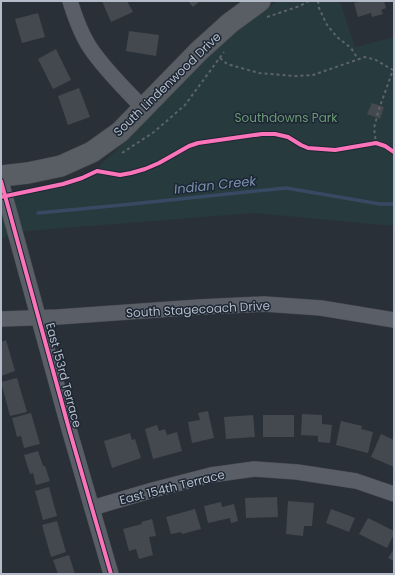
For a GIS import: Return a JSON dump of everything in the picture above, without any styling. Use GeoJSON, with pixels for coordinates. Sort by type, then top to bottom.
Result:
{"type":"FeatureCollection","features":[{"type":"Feature","properties":{"kind":"street"},"geometry":{"type":"LineString","coordinates":[[70,1],[75,18],[90,48],[107,70],[144,108]]}},
{"type":"Feature","properties":{"kind":"street","name":"South Lindenwood Drive"},"geometry":{"type":"LineString","coordinates":[[1,176],[28,173],[61,166],[92,152],[120,132],[199,51],[230,23],[263,9]]}},
{"type":"Feature","properties":{"kind":"street","name":"East 153rd Terrace"},"geometry":{"type":"LineString","coordinates":[[1,181],[38,318],[111,574]]}},
{"type":"Feature","properties":{"kind":"street","name":"South Stagecoach Drive"},"geometry":{"type":"LineString","coordinates":[[1,320],[264,304],[321,308],[394,320]]}},
{"type":"Feature","properties":{"kind":"street","name":"East 154th Terrace"},"geometry":{"type":"LineString","coordinates":[[92,508],[211,475],[254,469],[297,472],[356,481],[394,494]]}},
{"type":"Feature","properties":{"kind":"path"},"geometry":{"type":"LineString","coordinates":[[263,9],[300,6],[309,1]]}},
{"type":"Feature","properties":{"kind":"path"},"geometry":{"type":"LineString","coordinates":[[318,1],[319,8],[328,25],[337,37],[351,48],[358,59]]}},
{"type":"Feature","properties":{"kind":"path"},"geometry":{"type":"LineString","coordinates":[[120,154],[154,132],[185,105],[227,48]]}},
{"type":"Feature","properties":{"kind":"path"},"geometry":{"type":"LineString","coordinates":[[220,58],[227,64],[259,73],[296,76],[313,74],[366,56],[376,60],[393,70],[374,128],[378,144],[369,144]]}},
{"type":"Feature","properties":{"kind":"green space","name":"Southdowns Park"},"geometry":{"type":"Polygon","coordinates":[[[278,1],[340,1],[355,47],[394,37],[394,226],[254,213],[26,231],[1,238],[1,198],[63,184],[97,171],[101,164],[133,135],[173,91],[236,29],[278,1]]]}},
{"type":"Feature","properties":{"kind":"building"},"geometry":{"type":"Polygon","coordinates":[[[102,1],[127,1],[133,12],[111,22],[102,1]]]}},
{"type":"Feature","properties":{"kind":"building"},"geometry":{"type":"Polygon","coordinates":[[[188,1],[200,1],[193,7],[188,1]]]}},
{"type":"Feature","properties":{"kind":"building"},"geometry":{"type":"Polygon","coordinates":[[[358,1],[384,1],[386,8],[381,10],[383,14],[372,17],[371,13],[358,17],[354,3],[358,1]]]}},
{"type":"Feature","properties":{"kind":"building"},"geometry":{"type":"Polygon","coordinates":[[[38,13],[45,37],[22,43],[15,19],[38,13]]]}},
{"type":"Feature","properties":{"kind":"building"},"geometry":{"type":"Polygon","coordinates":[[[129,31],[159,35],[156,56],[126,51],[129,31]]]}},
{"type":"Feature","properties":{"kind":"building"},"geometry":{"type":"Polygon","coordinates":[[[56,49],[71,80],[53,89],[38,59],[56,49]]]}},
{"type":"Feature","properties":{"kind":"building"},"geometry":{"type":"Polygon","coordinates":[[[79,88],[90,117],[68,125],[58,96],[79,88]]]}},
{"type":"Feature","properties":{"kind":"building"},"geometry":{"type":"Polygon","coordinates":[[[372,103],[384,107],[380,119],[367,114],[372,103]]]}},
{"type":"Feature","properties":{"kind":"building"},"geometry":{"type":"Polygon","coordinates":[[[6,340],[15,371],[1,376],[1,342],[6,340]]]}},
{"type":"Feature","properties":{"kind":"building"},"geometry":{"type":"Polygon","coordinates":[[[17,378],[27,412],[10,416],[1,382],[17,378]]]}},
{"type":"Feature","properties":{"kind":"building"},"geometry":{"type":"Polygon","coordinates":[[[208,411],[214,438],[192,443],[188,422],[200,420],[198,413],[208,411]]]}},
{"type":"Feature","properties":{"kind":"building"},"geometry":{"type":"Polygon","coordinates":[[[31,413],[40,444],[24,448],[21,436],[17,437],[12,418],[31,413]]]}},
{"type":"Feature","properties":{"kind":"building"},"geometry":{"type":"Polygon","coordinates":[[[302,414],[322,415],[322,424],[332,425],[330,443],[318,442],[318,436],[301,435],[302,414]]]}},
{"type":"Feature","properties":{"kind":"building"},"geometry":{"type":"Polygon","coordinates":[[[253,415],[255,437],[226,439],[224,417],[253,415]]]}},
{"type":"Feature","properties":{"kind":"building"},"geometry":{"type":"Polygon","coordinates":[[[263,415],[294,415],[294,437],[263,437],[263,415]]]}},
{"type":"Feature","properties":{"kind":"building"},"geometry":{"type":"Polygon","coordinates":[[[341,421],[362,426],[361,429],[373,432],[368,453],[336,445],[341,421]]]}},
{"type":"Feature","properties":{"kind":"building"},"geometry":{"type":"Polygon","coordinates":[[[157,425],[159,431],[165,429],[167,435],[177,432],[182,451],[153,459],[145,429],[157,425]]]}},
{"type":"Feature","properties":{"kind":"building"},"geometry":{"type":"Polygon","coordinates":[[[130,433],[132,440],[135,439],[141,458],[112,468],[104,441],[130,433]]]}},
{"type":"Feature","properties":{"kind":"building"},"geometry":{"type":"Polygon","coordinates":[[[381,434],[394,440],[394,467],[371,457],[381,434]]]}},
{"type":"Feature","properties":{"kind":"building"},"geometry":{"type":"Polygon","coordinates":[[[38,451],[50,481],[36,485],[33,473],[30,474],[24,455],[38,451]]]}},
{"type":"Feature","properties":{"kind":"building"},"geometry":{"type":"Polygon","coordinates":[[[49,487],[57,516],[43,520],[35,491],[49,487]]]}},
{"type":"Feature","properties":{"kind":"building"},"geometry":{"type":"Polygon","coordinates":[[[277,497],[278,517],[246,518],[245,498],[277,497]]]}},
{"type":"Feature","properties":{"kind":"building"},"geometry":{"type":"Polygon","coordinates":[[[288,501],[314,503],[312,526],[304,526],[303,536],[286,534],[288,501]]]}},
{"type":"Feature","properties":{"kind":"building"},"geometry":{"type":"Polygon","coordinates":[[[221,502],[222,507],[234,504],[238,521],[231,523],[230,518],[208,523],[204,506],[221,502]]]}},
{"type":"Feature","properties":{"kind":"building"},"geometry":{"type":"Polygon","coordinates":[[[195,509],[201,529],[182,534],[181,532],[171,534],[166,517],[195,509]]]}},
{"type":"Feature","properties":{"kind":"building"},"geometry":{"type":"Polygon","coordinates":[[[331,509],[355,518],[349,532],[326,523],[331,509]]]}},
{"type":"Feature","properties":{"kind":"building"},"geometry":{"type":"Polygon","coordinates":[[[368,518],[394,531],[387,548],[359,534],[368,518]]]}},
{"type":"Feature","properties":{"kind":"building"},"geometry":{"type":"Polygon","coordinates":[[[152,519],[156,536],[149,537],[153,555],[139,559],[136,549],[129,551],[123,529],[142,524],[141,522],[152,519]]]}},
{"type":"Feature","properties":{"kind":"building"},"geometry":{"type":"Polygon","coordinates":[[[57,521],[66,552],[51,557],[42,525],[57,521]]]}},
{"type":"Feature","properties":{"kind":"building"},"geometry":{"type":"Polygon","coordinates":[[[394,549],[394,561],[388,558],[394,549]]]}},
{"type":"Feature","properties":{"kind":"building"},"geometry":{"type":"Polygon","coordinates":[[[69,555],[75,574],[58,574],[53,560],[69,555]]]}},
{"type":"Feature","properties":{"kind":"waterway","name":"Indian Creek"},"geometry":{"type":"LineString","coordinates":[[38,213],[286,188],[380,204],[394,204]]}},
{"type":"Feature","properties":{"kind":"cycle path"},"geometry":{"type":"LineString","coordinates":[[1,197],[63,184],[97,171],[120,175],[131,173],[159,163],[189,146],[198,143],[262,134],[275,134],[288,137],[308,148],[335,150],[376,143],[385,146],[394,152]]}},
{"type":"Feature","properties":{"kind":"cycle path"},"geometry":{"type":"LineString","coordinates":[[1,181],[69,429],[111,574]]}}]}
